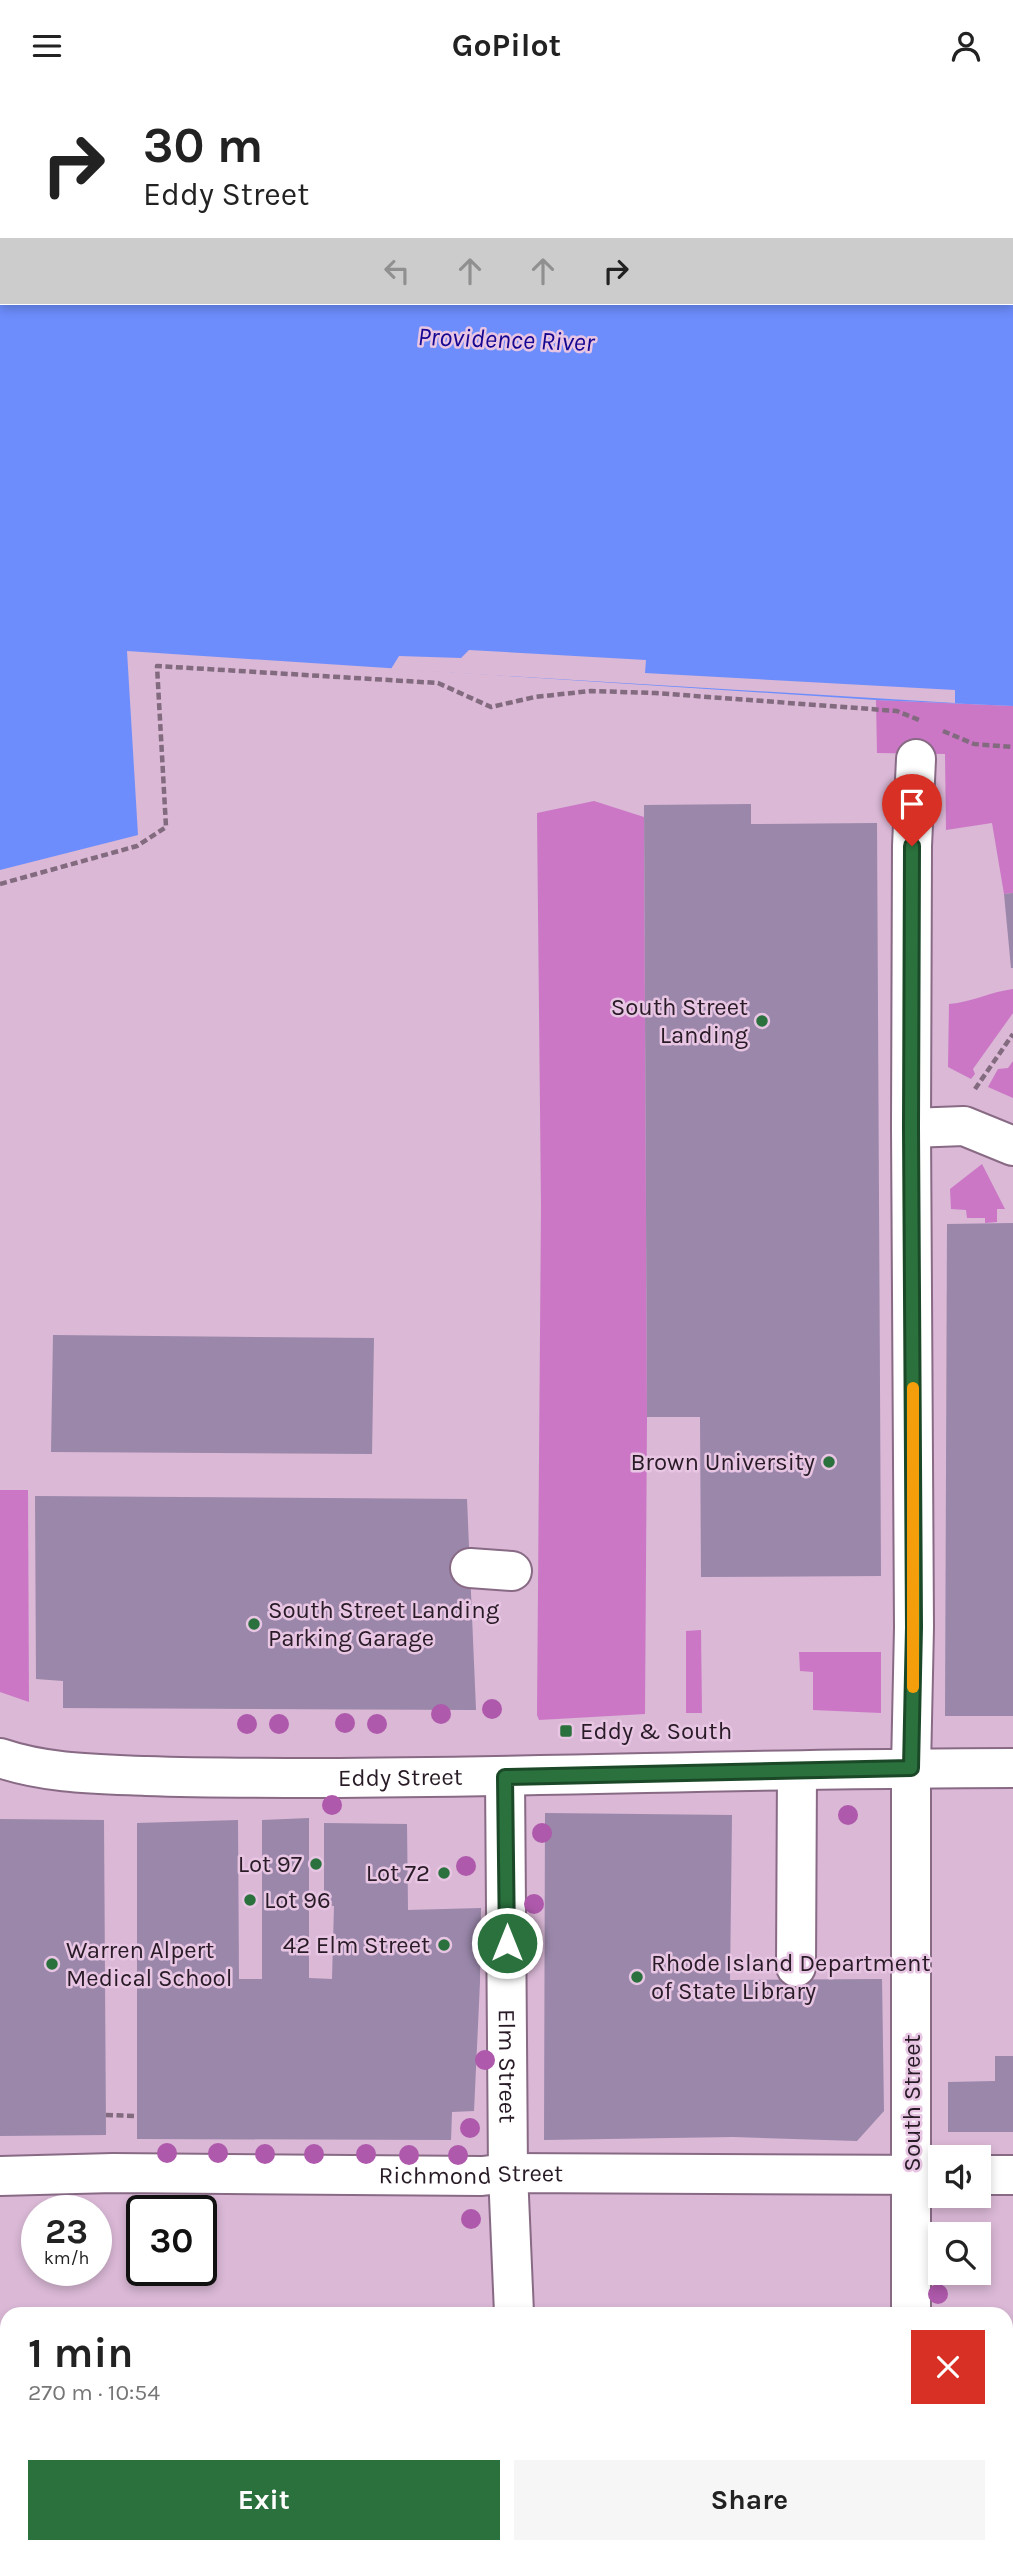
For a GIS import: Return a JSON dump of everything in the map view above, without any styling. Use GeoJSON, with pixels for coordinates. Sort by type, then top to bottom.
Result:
{"type":"FeatureCollection","features":[{"type":"Feature","properties":{"kind":"street","name":"South Street"},"geometry":{"type":"LineString","coordinates":[[912,2307],[926,2175],[911,1768],[914,1627],[912,846],[923,742]]}},
{"type":"Feature","properties":{"kind":"street"},"geometry":{"type":"LineString","coordinates":[[911,1128],[964,1126],[1013,1146]]}},
{"type":"Feature","properties":{"kind":"street"},"geometry":{"type":"LineString","coordinates":[[470,1568],[512,1571]]}},
{"type":"Feature","properties":{"kind":"street","name":"Eddy Street"},"geometry":{"type":"LineString","coordinates":[[0,1758],[16,1764],[64,1772],[223,1779],[1013,1768]]}},
{"type":"Feature","properties":{"kind":"street"},"geometry":{"type":"LineString","coordinates":[[796,1967],[797,1771]]}},
{"type":"Feature","properties":{"kind":"street","name":"Elm Street"},"geometry":{"type":"LineString","coordinates":[[505,1777],[508,2173],[514,2307]]}},
{"type":"Feature","properties":{"kind":"street","name":"Richmond Street"},"geometry":{"type":"LineString","coordinates":[[0,2176],[113,2173],[926,2175]]}},
{"type":"Feature","properties":{"kind":"street"},"geometry":{"type":"LineString","coordinates":[[991,2175],[1013,2175]]}},
{"type":"Feature","properties":{"kind":"path"},"geometry":{"type":"LineString","coordinates":[[0,884],[138,846],[166,827],[158,666],[438,683],[491,707],[536,697],[591,691],[655,693],[897,711],[923,742]]}},
{"type":"Feature","properties":{"kind":"path"},"geometry":{"type":"LineString","coordinates":[[941,730],[974,744],[1013,747]]}},
{"type":"Feature","properties":{"kind":"path"},"geometry":{"type":"LineString","coordinates":[[975,1089],[1013,1034]]}},
{"type":"Feature","properties":{"kind":"path"},"geometry":{"type":"LineString","coordinates":[[106,2115],[137,2116]]}},
{"type":"Feature","properties":{"kind":"shaded area"},"geometry":{"type":"Polygon","coordinates":[[[876,700],[1013,706],[1013,893],[1004,894],[992,823],[946,830],[945,754],[877,753],[876,700]]]}},
{"type":"Feature","properties":{"kind":"shaded area"},"geometry":{"type":"Polygon","coordinates":[[[594,801],[644,817],[647,1417],[645,1714],[539,1720],[541,1207],[537,813],[594,801]]]}},
{"type":"Feature","properties":{"kind":"shaded area"},"geometry":{"type":"Polygon","coordinates":[[[1013,989],[1013,1013],[973,1069],[975,1074],[971,1079],[948,1067],[949,1004],[1013,989]]]}},
{"type":"Feature","properties":{"kind":"shaded area"},"geometry":{"type":"Polygon","coordinates":[[[1013,1061],[1013,1098],[988,1087],[998,1069],[1008,1068],[1013,1061]]]}},
{"type":"Feature","properties":{"kind":"shaded area"},"geometry":{"type":"Polygon","coordinates":[[[982,1164],[1005,1209],[997,1209],[997,1222],[985,1223],[985,1218],[967,1218],[966,1210],[951,1209],[950,1189],[982,1164]]]}},
{"type":"Feature","properties":{"kind":"shaded area"},"geometry":{"type":"Polygon","coordinates":[[[0,1490],[28,1490],[29,1702],[0,1692],[0,1490]]]}},
{"type":"Feature","properties":{"kind":"shaded area"},"geometry":{"type":"Polygon","coordinates":[[[701,1630],[702,1713],[686,1713],[686,1631],[701,1630]]]}},
{"type":"Feature","properties":{"kind":"shaded area"},"geometry":{"type":"Polygon","coordinates":[[[799,1652],[881,1652],[881,1713],[813,1710],[813,1672],[800,1671],[799,1652]]]}},
{"type":"Feature","properties":{"kind":"water","name":"Providence River"},"geometry":{"type":"Polygon","coordinates":[[[0,305],[1013,305],[1013,706],[876,700],[127,651],[138,835],[0,870],[0,305]]]}},
{"type":"Feature","properties":{"kind":"pier"},"geometry":{"type":"Polygon","coordinates":[[[469,650],[646,660],[645,673],[955,690],[955,703],[391,669],[399,656],[461,658],[469,650]]]}},
{"type":"Feature","properties":{"kind":"building","name":"South Street Landing"},"geometry":{"type":"Polygon","coordinates":[[[751,804],[751,824],[877,823],[881,1576],[701,1577],[700,1417],[647,1417],[644,805],[751,804]]]}},
{"type":"Feature","properties":{"kind":"building"},"geometry":{"type":"Polygon","coordinates":[[[1013,893],[1013,968],[1011,968],[1004,894],[1013,893]]]}},
{"type":"Feature","properties":{"kind":"building"},"geometry":{"type":"Polygon","coordinates":[[[1013,1223],[1013,1716],[945,1716],[947,1224],[1013,1223]]]}},
{"type":"Feature","properties":{"kind":"building"},"geometry":{"type":"Polygon","coordinates":[[[53,1335],[374,1338],[372,1454],[51,1452],[53,1335]]]}},
{"type":"Feature","properties":{"kind":"building","name":"South Street Landing Parking Garage"},"geometry":{"type":"Polygon","coordinates":[[[35,1496],[467,1499],[476,1710],[63,1708],[63,1681],[36,1679],[35,1496]]]}},
{"type":"Feature","properties":{"kind":"building","name":"Rhode Island Department of State Library"},"geometry":{"type":"Polygon","coordinates":[[[545,1813],[732,1815],[730,1980],[882,1979],[884,2111],[857,2141],[733,2137],[544,2140],[545,1813]]]}},
{"type":"Feature","properties":{"kind":"building"},"geometry":{"type":"Polygon","coordinates":[[[309,1818],[309,1978],[332,1979],[334,1906],[324,1905],[324,1823],[407,1824],[408,1910],[481,1908],[474,2111],[452,2112],[451,2140],[137,2139],[137,1823],[238,1820],[239,1979],[262,1979],[262,1820],[309,1818]]]}},
{"type":"Feature","properties":{"kind":"building","name":"Warren Alpert Medical School"},"geometry":{"type":"Polygon","coordinates":[[[0,1819],[104,1820],[106,2135],[0,2136],[0,1819]]]}},
{"type":"Feature","properties":{"kind":"building"},"geometry":{"type":"Polygon","coordinates":[[[995,2056],[1013,2056],[1013,2132],[948,2132],[948,2082],[995,2081],[995,2056]]]}},
{"type":"Feature","properties":{"kind":"slow traffic"},"geometry":{"type":"LineString","coordinates":[[913,1388],[913,1687]]}},
{"type":"Feature","properties":{"kind":"place","name":"South Street Landing"},"geometry":{"type":"Point","coordinates":[762,1021]}},
{"type":"Feature","properties":{"kind":"place","name":"Brown University"},"geometry":{"type":"Point","coordinates":[829,1462]}},
{"type":"Feature","properties":{"kind":"place","name":"South Street Landing Parking Garage"},"geometry":{"type":"Point","coordinates":[254,1624]}},
{"type":"Feature","properties":{"kind":"place","name":"Eddy & South"},"geometry":{"type":"Point","coordinates":[566,1731]}},
{"type":"Feature","properties":{"kind":"place","name":"Lot 97"},"geometry":{"type":"Point","coordinates":[316,1864]}},
{"type":"Feature","properties":{"kind":"place","name":"Lot 72"},"geometry":{"type":"Point","coordinates":[444,1873]}},
{"type":"Feature","properties":{"kind":"place","name":"Lot 96"},"geometry":{"type":"Point","coordinates":[250,1900]}},
{"type":"Feature","properties":{"kind":"place","name":"42 Elm Street"},"geometry":{"type":"Point","coordinates":[444,1945]}},
{"type":"Feature","properties":{"kind":"place","name":"Warren Alpert Medical School"},"geometry":{"type":"Point","coordinates":[52,1964]}},
{"type":"Feature","properties":{"kind":"place","name":"Rhode Island Department of State Library"},"geometry":{"type":"Point","coordinates":[637,1977]}},
{"type":"Feature","properties":{"kind":"route"},"geometry":{"type":"LineString","coordinates":[[507,1943],[505,1777],[911,1768],[914,1627],[912,846]]}}]}
